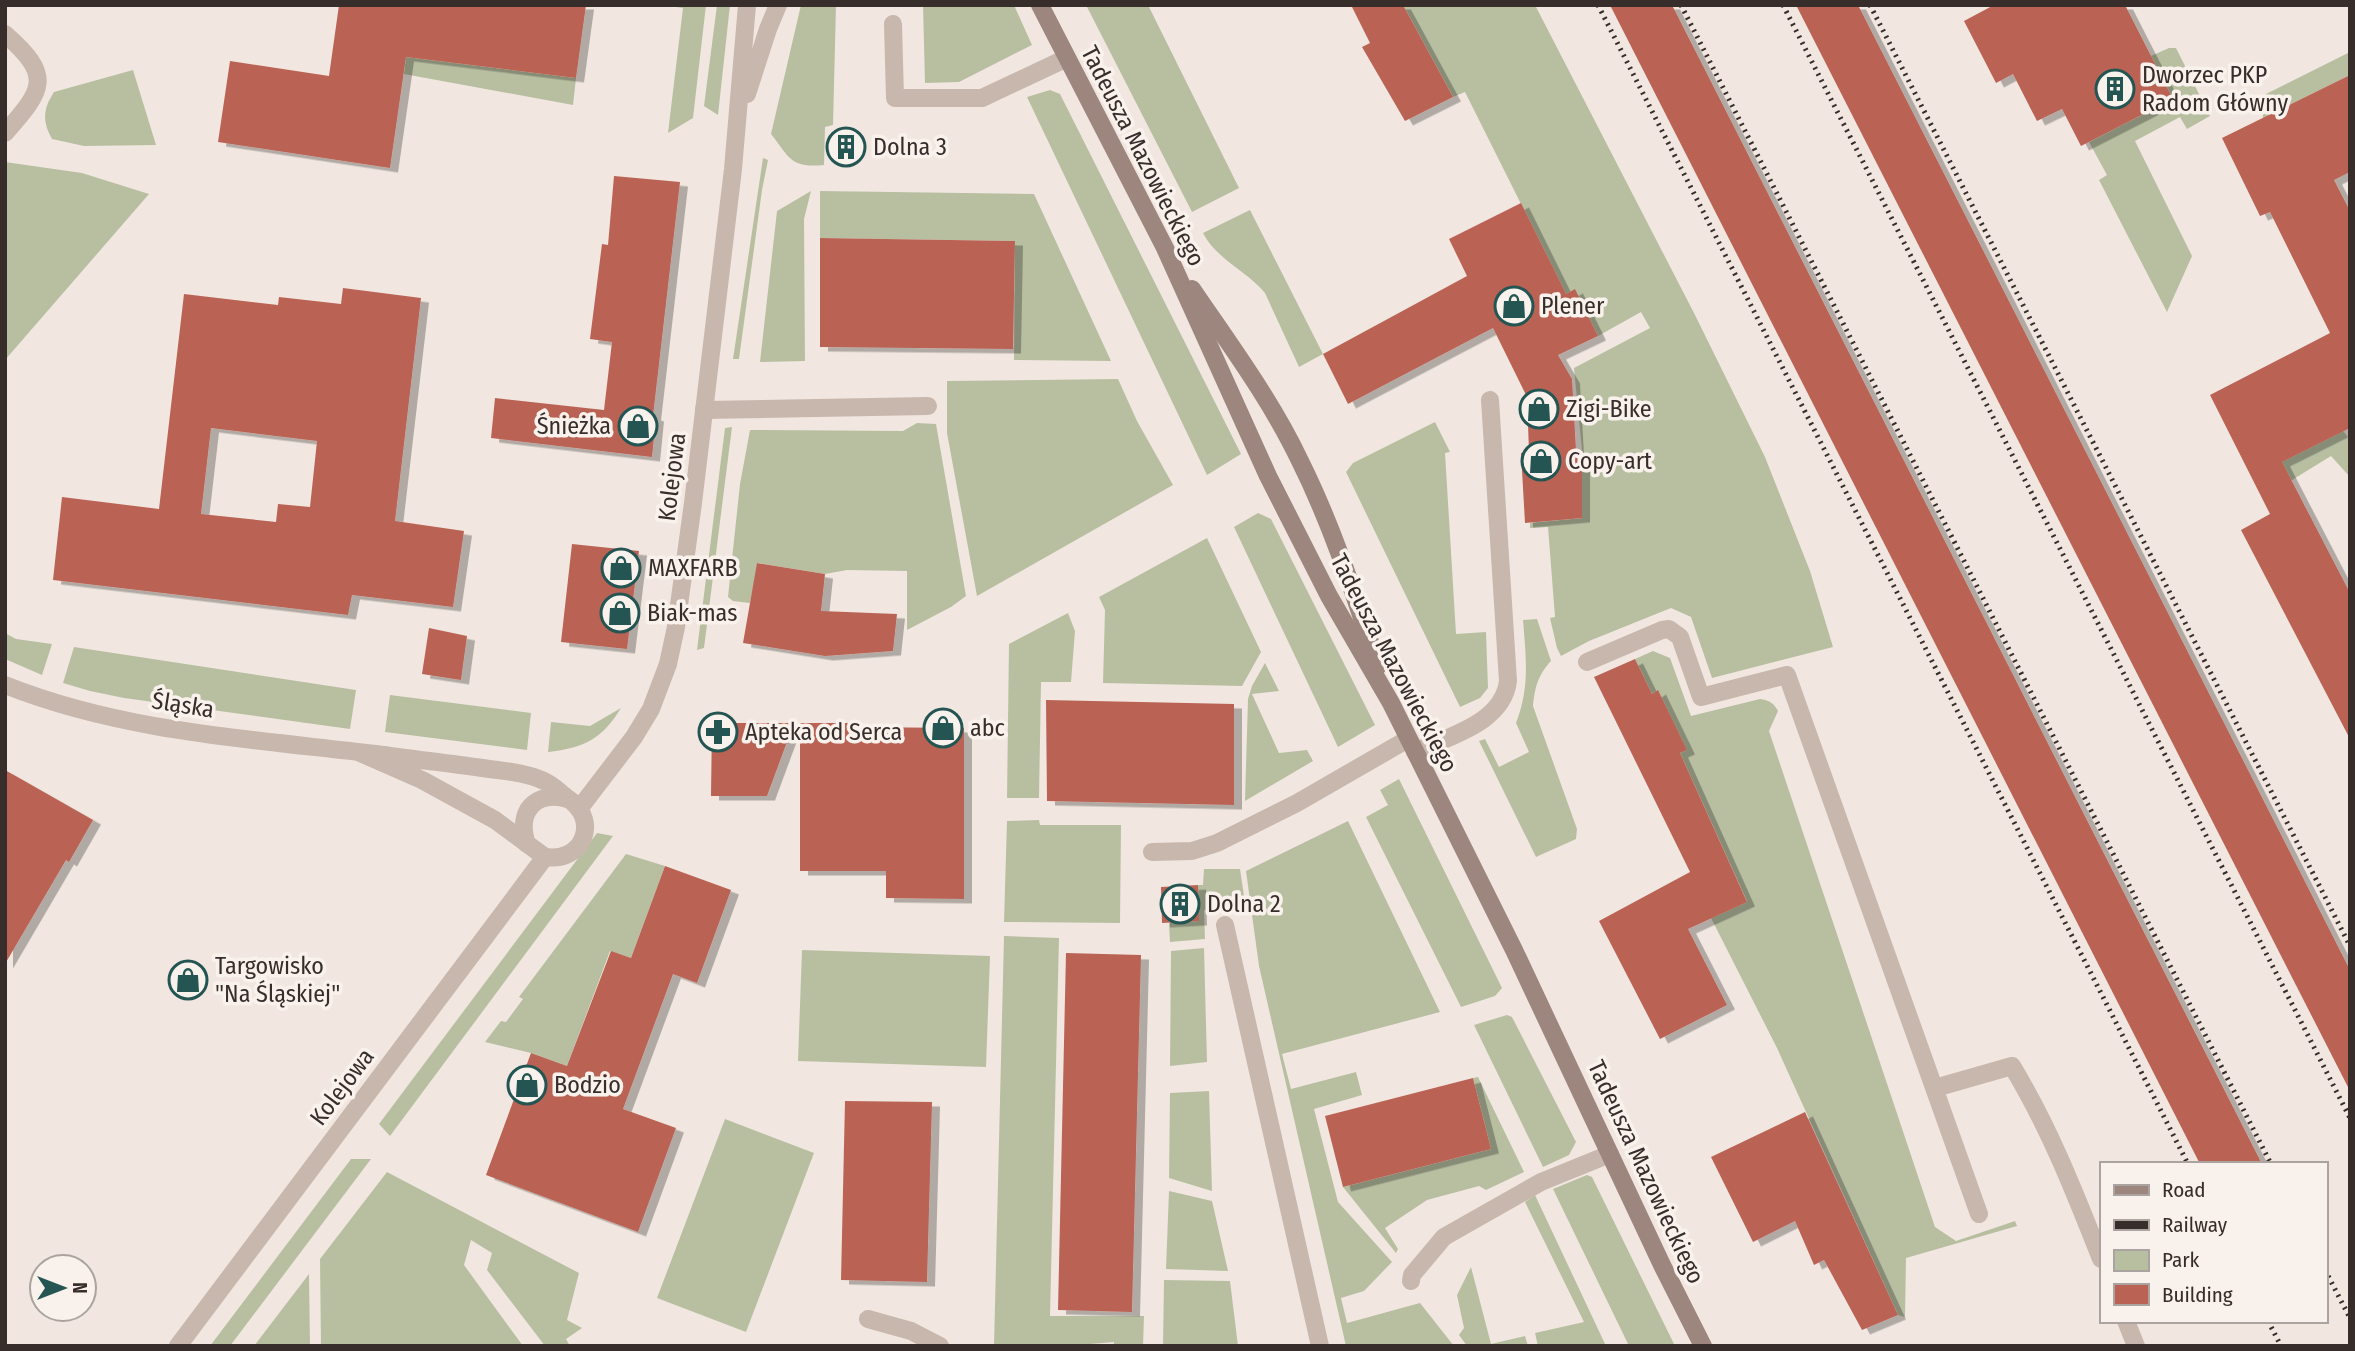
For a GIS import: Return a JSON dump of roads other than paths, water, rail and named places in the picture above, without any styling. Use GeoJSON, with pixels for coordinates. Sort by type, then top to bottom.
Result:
{"type":"FeatureCollection","features":[{"type":"Feature","properties":{"kind":"street","name":"Kolejowa"},"geometry":{"type":"LineString","coordinates":[[574,804],[634,737],[651,709],[667,664],[685,566],[704,410],[738,124],[747,5]]}},
{"type":"Feature","properties":{"kind":"street","name":"Kolejowa"},"geometry":{"type":"LineString","coordinates":[[738,124],[778,5]]}},
{"type":"Feature","properties":{"kind":"street","name":"Tadeusza Mazowieckiego"},"geometry":{"type":"LineString","coordinates":[[1040,5],[1165,248],[1268,476],[1329,596],[1391,703],[1514,950],[1609,1154],[1703,1346]]}},
{"type":"Feature","properties":{"kind":"street"},"geometry":{"type":"LineString","coordinates":[[893,24],[895,98],[982,98],[1067,58]]}},
{"type":"Feature","properties":{"kind":"street"},"geometry":{"type":"LineString","coordinates":[[5,34],[30,57],[37,69],[35,94],[5,133]]}},
{"type":"Feature","properties":{"kind":"street"},"geometry":{"type":"LineString","coordinates":[[1165,248],[1252,377],[1299,458],[1350,581],[1391,703]]}},
{"type":"Feature","properties":{"kind":"street"},"geometry":{"type":"LineString","coordinates":[[1152,852],[1192,851],[1217,843],[1412,746],[1487,718],[1501,704],[1507,693],[1508,681],[1490,400]]}},
{"type":"Feature","properties":{"kind":"street"},"geometry":{"type":"LineString","coordinates":[[704,410],[928,406]]}},
{"type":"Feature","properties":{"kind":"street"},"geometry":{"type":"LineString","coordinates":[[1587,662],[1662,629],[1669,629],[1680,637],[1701,697],[1787,675],[1979,1214]]}},
{"type":"Feature","properties":{"kind":"street","name":"Śląska"},"geometry":{"type":"LineString","coordinates":[[5,685],[47,702],[103,717],[206,734],[525,775],[547,781],[574,804]]}},
{"type":"Feature","properties":{"kind":"street","name":"Śląska"},"geometry":{"type":"LineString","coordinates":[[358,752],[422,779],[495,820],[527,844]]}},
{"type":"Feature","properties":{"kind":"street"},"geometry":{"type":"LineString","coordinates":[[548,796],[574,804],[586,827],[579,846],[573,853],[564,857],[545,857],[527,844],[523,824],[531,806],[548,796]]}},
{"type":"Feature","properties":{"kind":"street","name":"Kolejowa"},"geometry":{"type":"LineString","coordinates":[[178,1346],[545,857]]}},
{"type":"Feature","properties":{"kind":"street"},"geometry":{"type":"LineString","coordinates":[[1225,925],[1320,1346]]}},
{"type":"Feature","properties":{"kind":"street"},"geometry":{"type":"LineString","coordinates":[[1935,1088],[2012,1066],[2031,1096],[2065,1168],[2100,1256]]}},
{"type":"Feature","properties":{"kind":"street"},"geometry":{"type":"LineString","coordinates":[[1411,1281],[1412,1275],[1444,1237],[1541,1182],[1609,1154]]}},
{"type":"Feature","properties":{"kind":"street"},"geometry":{"type":"LineString","coordinates":[[868,1319],[911,1331],[940,1346]]}},
{"type":"Feature","properties":{"kind":"street"},"geometry":{"type":"LineString","coordinates":[[2127,1323],[2136,1346]]}},
{"type":"Feature","properties":{"kind":"railway"},"geometry":{"type":"LineString","coordinates":[[1598,5],[2187,1162]]}},
{"type":"Feature","properties":{"kind":"railway"},"geometry":{"type":"LineString","coordinates":[[1681,5],[2270,1162]]}},
{"type":"Feature","properties":{"kind":"railway"},"geometry":{"type":"LineString","coordinates":[[1783,5],[2350,1118]]}},
{"type":"Feature","properties":{"kind":"railway"},"geometry":{"type":"LineString","coordinates":[[1870,5],[2350,946]]}},
{"type":"Feature","properties":{"kind":"railway"},"geometry":{"type":"LineString","coordinates":[[2327,1274],[2350,1318]]}},
{"type":"Feature","properties":{"kind":"railway"},"geometry":{"type":"LineString","coordinates":[[2269,1323],[2281,1346]]}},
{"type":"Feature","properties":{"kind":"place","name":"Dworzec PKP Radom Główny"},"geometry":{"type":"Point","coordinates":[2115,89]}},
{"type":"Feature","properties":{"kind":"place","name":"Dolna 3"},"geometry":{"type":"Point","coordinates":[846,147]}},
{"type":"Feature","properties":{"kind":"place","name":"Plener"},"geometry":{"type":"Point","coordinates":[1514,306]}},
{"type":"Feature","properties":{"kind":"place","name":"Zigi-Bike"},"geometry":{"type":"Point","coordinates":[1539,409]}},
{"type":"Feature","properties":{"kind":"place","name":"Śnieżka"},"geometry":{"type":"Point","coordinates":[638,426]}},
{"type":"Feature","properties":{"kind":"place","name":"Copy-art"},"geometry":{"type":"Point","coordinates":[1541,461]}},
{"type":"Feature","properties":{"kind":"place","name":"MAXFARB"},"geometry":{"type":"Point","coordinates":[621,568]}},
{"type":"Feature","properties":{"kind":"place","name":"Biak-mas"},"geometry":{"type":"Point","coordinates":[620,613]}},
{"type":"Feature","properties":{"kind":"place","name":"abc"},"geometry":{"type":"Point","coordinates":[943,728]}},
{"type":"Feature","properties":{"kind":"place","name":"Apteka od Serca"},"geometry":{"type":"Point","coordinates":[718,732]}},
{"type":"Feature","properties":{"kind":"place","name":"Dolna 2"},"geometry":{"type":"Point","coordinates":[1180,904]}},
{"type":"Feature","properties":{"kind":"place","name":"Targowisko \"Na Śląskiej\""},"geometry":{"type":"Point","coordinates":[188,980]}},
{"type":"Feature","properties":{"kind":"place","name":"Bodzio"},"geometry":{"type":"Point","coordinates":[527,1085]}}]}
